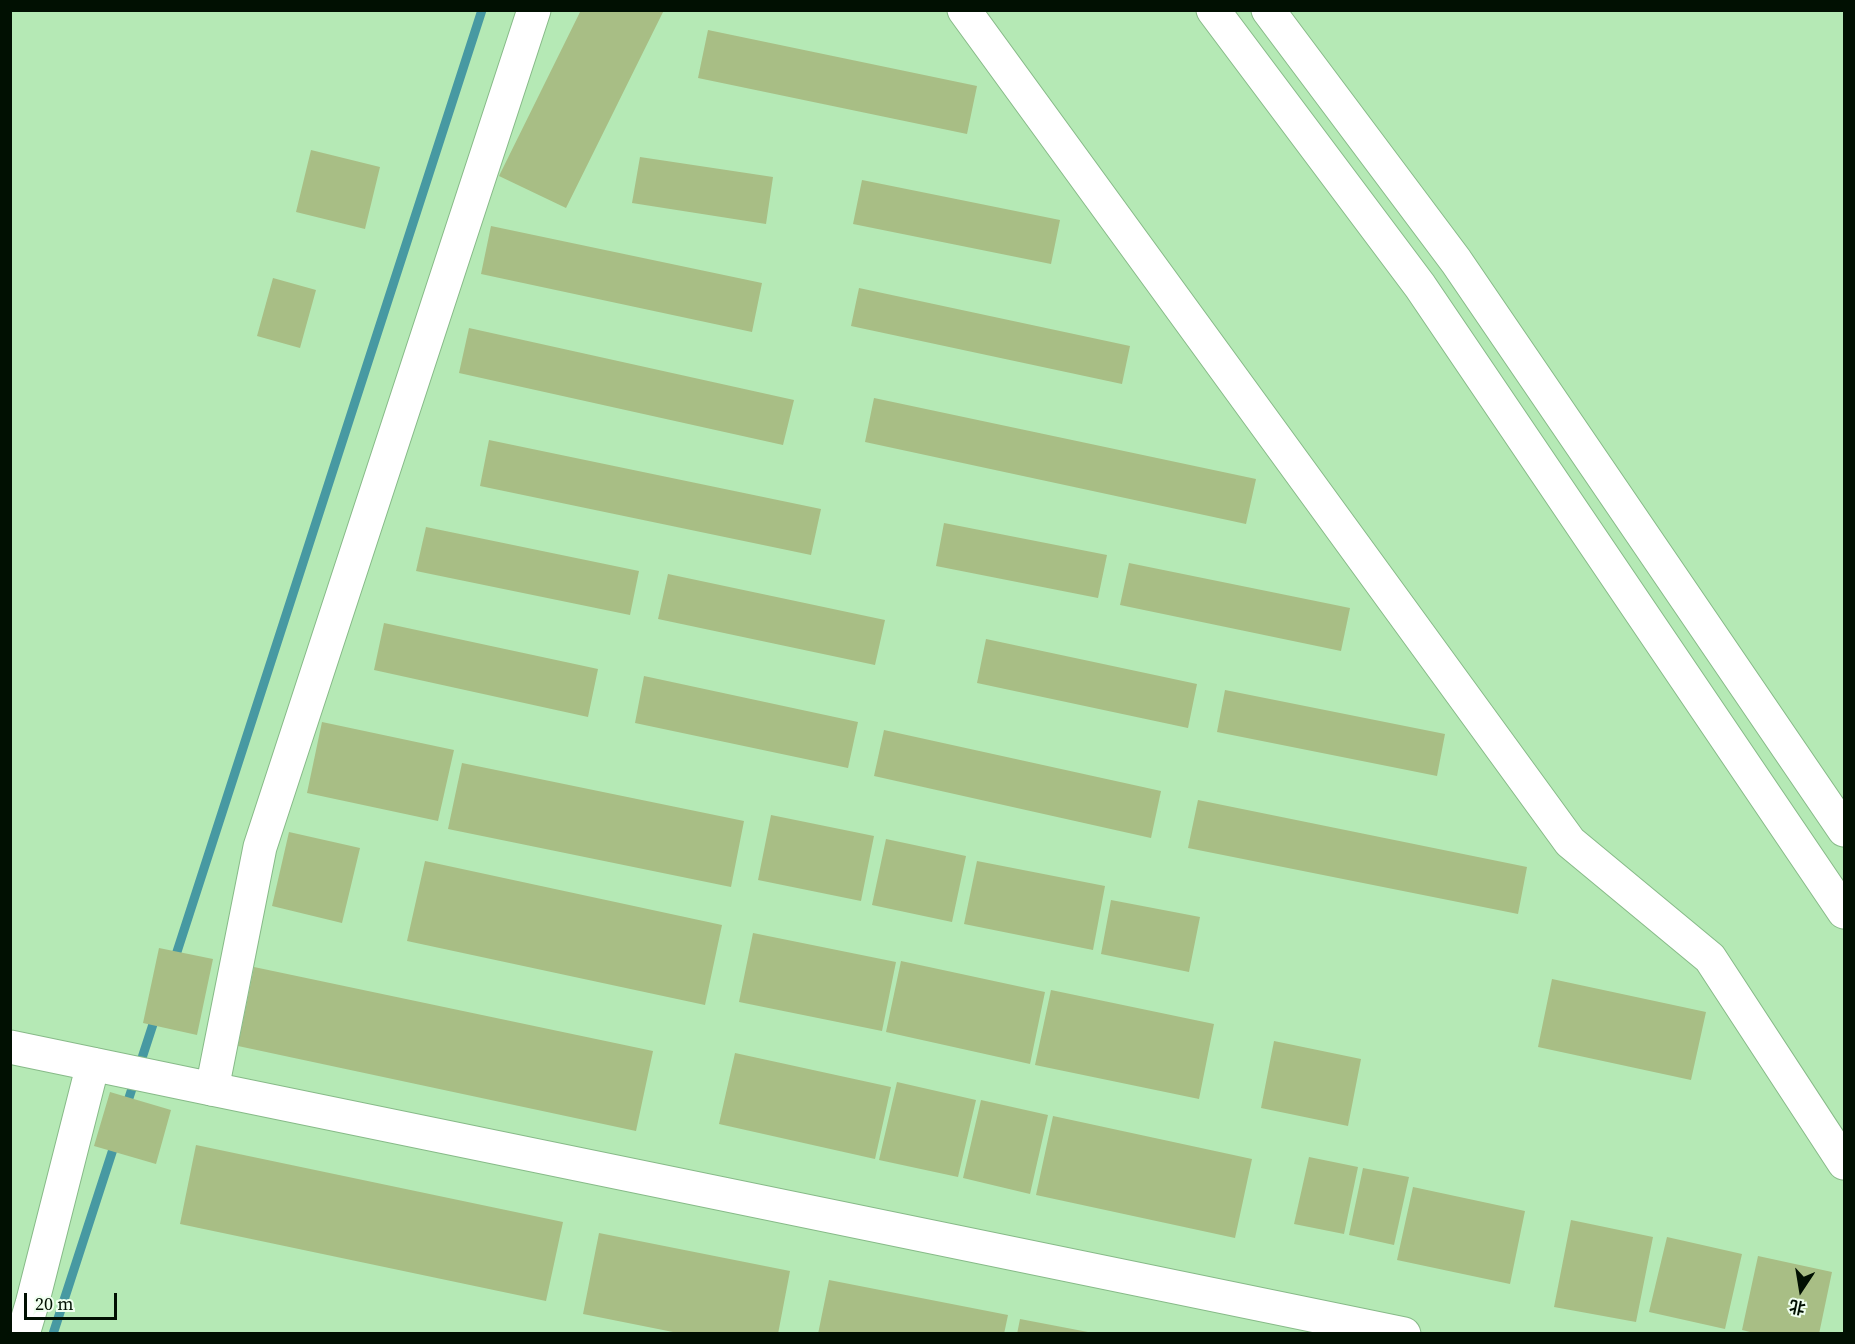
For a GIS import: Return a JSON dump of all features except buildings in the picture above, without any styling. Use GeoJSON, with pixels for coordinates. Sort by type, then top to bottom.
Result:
{"type":"FeatureCollection","features":[{"type":"Feature","properties":{"kind":"main road"},"geometry":{"type":"LineString","coordinates":[[212,1089],[260,847],[534,10]]}},
{"type":"Feature","properties":{"kind":"main road"},"geometry":{"type":"LineString","coordinates":[[964,10],[1570,842],[1710,958],[1845,1163]]}},
{"type":"Feature","properties":{"kind":"main road"},"geometry":{"type":"LineString","coordinates":[[1214,10],[1420,286],[1845,912]]}},
{"type":"Feature","properties":{"kind":"main road"},"geometry":{"type":"LineString","coordinates":[[1268,10],[1456,261],[1845,830]]}},
{"type":"Feature","properties":{"kind":"main road"},"geometry":{"type":"LineString","coordinates":[[10,1047],[1404,1334]]}},
{"type":"Feature","properties":{"kind":"main road"},"geometry":{"type":"LineString","coordinates":[[23,1334],[93,1064]]}},
{"type":"Feature","properties":{"kind":"waterway"},"geometry":{"type":"LineString","coordinates":[[174,961],[482,10]]}},
{"type":"Feature","properties":{"kind":"waterway"},"geometry":{"type":"LineString","coordinates":[[126,1107],[156,1015]]}},
{"type":"Feature","properties":{"kind":"waterway"},"geometry":{"type":"LineString","coordinates":[[53,1334],[116,1140]]}}]}
